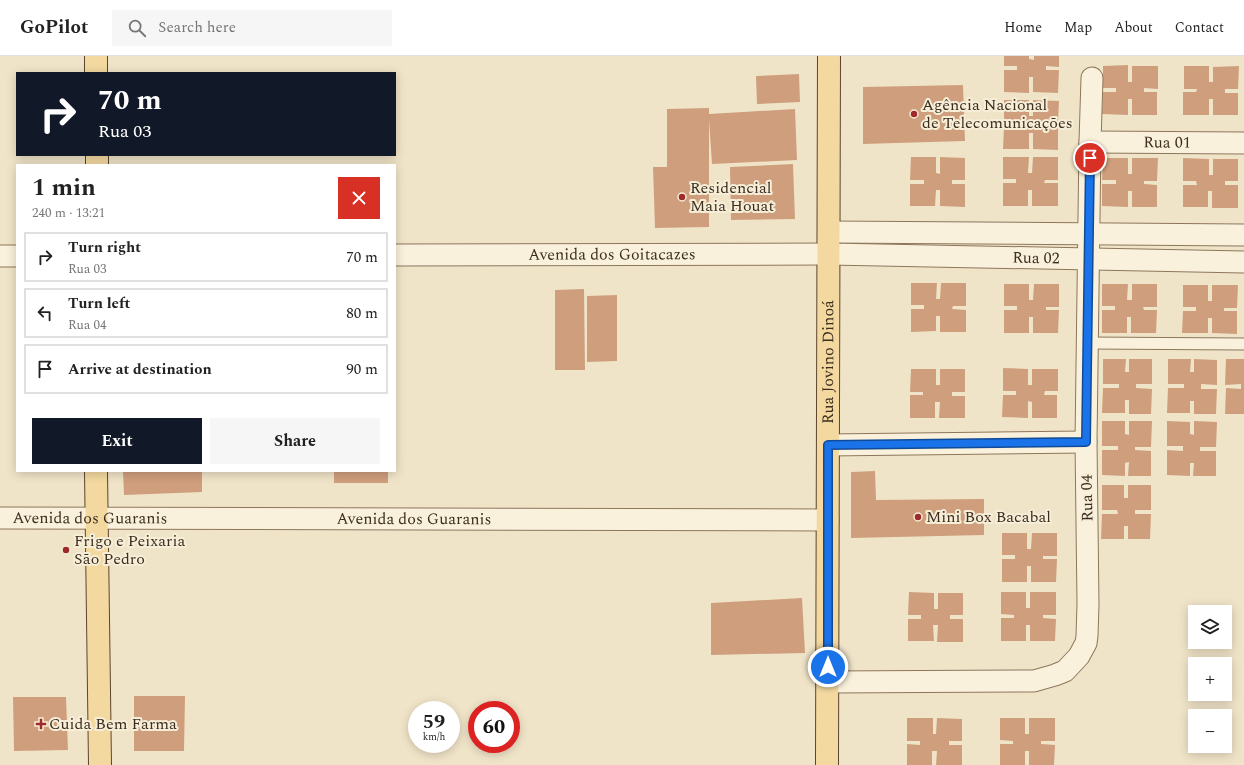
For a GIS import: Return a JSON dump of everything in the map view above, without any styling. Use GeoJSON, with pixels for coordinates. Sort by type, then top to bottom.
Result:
{"type":"FeatureCollection","features":[{"type":"Feature","properties":{"kind":"main road"},"geometry":{"type":"LineString","coordinates":[[96,56],[96,72]]}},
{"type":"Feature","properties":{"kind":"main road","name":"Rua Jovino Dinoá"},"geometry":{"type":"LineString","coordinates":[[827,765],[829,56]]}},
{"type":"Feature","properties":{"kind":"main road"},"geometry":{"type":"LineString","coordinates":[[96,472],[100,765]]}},
{"type":"Feature","properties":{"kind":"street","name":"Rua 04"},"geometry":{"type":"LineString","coordinates":[[828,682],[1034,681],[1065,671],[1079,656],[1086,643],[1088,604],[1086,442],[1087,342],[1092,78]]}},
{"type":"Feature","properties":{"kind":"street","name":"Rua 01"},"geometry":{"type":"LineString","coordinates":[[1090,142],[1244,143]]}},
{"type":"Feature","properties":{"kind":"street","name":"Rua 02"},"geometry":{"type":"LineString","coordinates":[[829,232],[1244,235]]}},
{"type":"Feature","properties":{"kind":"street","name":"Rua 02"},"geometry":{"type":"LineString","coordinates":[[829,254],[1244,262]]}},
{"type":"Feature","properties":{"kind":"street","name":"Avenida dos Goitacazes"},"geometry":{"type":"LineString","coordinates":[[396,255],[829,254]]}},
{"type":"Feature","properties":{"kind":"street"},"geometry":{"type":"LineString","coordinates":[[0,256],[16,256]]}},
{"type":"Feature","properties":{"kind":"street"},"geometry":{"type":"LineString","coordinates":[[828,445],[1086,442]]}},
{"type":"Feature","properties":{"kind":"street","name":"Avenida dos Guaranis"},"geometry":{"type":"LineString","coordinates":[[0,518],[828,520]]}},
{"type":"Feature","properties":{"kind":"lane"},"geometry":{"type":"LineString","coordinates":[[1087,342],[1244,344]]}},
{"type":"Feature","properties":{"kind":"building"},"geometry":{"type":"Polygon","coordinates":[[[1004,56],[1029,56],[1029,59],[1034,60],[1034,56],[1059,56],[1059,67],[1046,66],[1046,70],[1059,70],[1058,93],[1033,92],[1033,77],[1029,77],[1029,93],[1004,92],[1004,70],[1017,70],[1017,66],[1004,66],[1004,56]]]}},
{"type":"Feature","properties":{"kind":"building"},"geometry":{"type":"Polygon","coordinates":[[[1128,65],[1128,82],[1132,82],[1132,66],[1158,66],[1158,89],[1144,88],[1144,92],[1157,92],[1157,115],[1132,115],[1132,99],[1128,99],[1128,115],[1102,114],[1103,92],[1116,92],[1116,88],[1103,88],[1103,66],[1128,65]]]}},
{"type":"Feature","properties":{"kind":"building"},"geometry":{"type":"Polygon","coordinates":[[[1184,66],[1209,66],[1209,82],[1213,82],[1213,67],[1239,66],[1238,89],[1225,89],[1225,93],[1238,93],[1238,115],[1213,115],[1213,99],[1209,99],[1209,115],[1183,115],[1183,92],[1196,92],[1197,89],[1184,89],[1184,66]]]}},
{"type":"Feature","properties":{"kind":"building"},"geometry":{"type":"Polygon","coordinates":[[[799,74],[800,102],[757,104],[756,76],[799,74]]]}},
{"type":"Feature","properties":{"kind":"building","name":"Agência Nacional de Telecomunicações"},"geometry":{"type":"Polygon","coordinates":[[[963,85],[965,141],[863,144],[863,87],[963,85]]]}},
{"type":"Feature","properties":{"kind":"building"},"geometry":{"type":"Polygon","coordinates":[[[1004,100],[1029,100],[1029,116],[1033,116],[1033,100],[1059,101],[1058,123],[1045,123],[1045,127],[1058,127],[1058,150],[1033,149],[1033,133],[1029,133],[1029,149],[1003,149],[1004,127],[1017,127],[1017,123],[1004,123],[1004,100]]]}},
{"type":"Feature","properties":{"kind":"building"},"geometry":{"type":"Polygon","coordinates":[[[709,108],[709,114],[795,109],[797,160],[712,164],[709,120],[709,227],[655,228],[653,167],[667,167],[667,109],[709,108]]]}},
{"type":"Feature","properties":{"kind":"building"},"geometry":{"type":"Polygon","coordinates":[[[911,157],[936,157],[936,173],[940,174],[940,157],[965,158],[965,180],[952,180],[952,184],[965,184],[965,207],[940,206],[940,190],[936,190],[935,206],[910,206],[910,184],[924,184],[924,180],[910,180],[911,157]]]}},
{"type":"Feature","properties":{"kind":"building"},"geometry":{"type":"Polygon","coordinates":[[[1003,157],[1029,157],[1028,173],[1032,173],[1033,157],[1058,157],[1058,180],[1045,180],[1044,183],[1058,183],[1058,206],[1032,206],[1032,190],[1028,190],[1028,206],[1003,206],[1003,183],[1016,183],[1016,179],[1003,179],[1003,157]]]}},
{"type":"Feature","properties":{"kind":"building"},"geometry":{"type":"Polygon","coordinates":[[[1103,158],[1128,158],[1128,174],[1132,174],[1132,158],[1158,158],[1157,181],[1144,181],[1144,184],[1157,185],[1157,207],[1132,207],[1132,191],[1128,191],[1128,207],[1102,206],[1102,184],[1116,184],[1116,180],[1102,180],[1103,158]]]}},
{"type":"Feature","properties":{"kind":"building"},"geometry":{"type":"Polygon","coordinates":[[[1183,158],[1209,159],[1209,175],[1213,175],[1213,159],[1238,159],[1238,181],[1225,181],[1225,185],[1238,185],[1238,208],[1212,208],[1212,191],[1208,191],[1208,207],[1183,207],[1183,185],[1197,185],[1196,181],[1183,181],[1183,158]]]}},
{"type":"Feature","properties":{"kind":"building"},"geometry":{"type":"Polygon","coordinates":[[[793,164],[795,219],[731,220],[730,167],[793,164]]]}},
{"type":"Feature","properties":{"kind":"building"},"geometry":{"type":"Polygon","coordinates":[[[911,283],[937,283],[936,299],[940,299],[941,283],[966,283],[966,306],[953,306],[952,309],[966,310],[966,332],[940,332],[940,316],[936,316],[936,331],[911,332],[911,309],[924,309],[924,305],[911,305],[911,283]]]}},
{"type":"Feature","properties":{"kind":"building"},"geometry":{"type":"Polygon","coordinates":[[[1004,284],[1029,284],[1029,300],[1033,300],[1034,284],[1059,284],[1059,307],[1046,307],[1046,310],[1059,310],[1058,333],[1033,333],[1033,317],[1029,317],[1029,333],[1004,333],[1004,310],[1017,310],[1017,306],[1004,306],[1004,284]]]}},
{"type":"Feature","properties":{"kind":"building"},"geometry":{"type":"Polygon","coordinates":[[[1102,284],[1128,284],[1127,300],[1132,300],[1132,284],[1157,284],[1157,307],[1143,307],[1144,310],[1157,310],[1156,333],[1131,333],[1131,317],[1127,317],[1127,333],[1102,333],[1102,310],[1115,310],[1115,306],[1102,306],[1102,284]]]}},
{"type":"Feature","properties":{"kind":"building"},"geometry":{"type":"Polygon","coordinates":[[[1183,285],[1208,285],[1208,301],[1212,301],[1212,285],[1238,285],[1237,308],[1224,308],[1224,311],[1237,311],[1237,334],[1212,333],[1212,318],[1208,318],[1208,333],[1182,333],[1183,311],[1196,311],[1196,307],[1183,307],[1183,285]]]}},
{"type":"Feature","properties":{"kind":"building"},"geometry":{"type":"Polygon","coordinates":[[[584,289],[585,370],[555,370],[555,290],[584,289]]]}},
{"type":"Feature","properties":{"kind":"building"},"geometry":{"type":"Polygon","coordinates":[[[617,295],[617,361],[587,362],[587,296],[617,295]]]}},
{"type":"Feature","properties":{"kind":"building"},"geometry":{"type":"Polygon","coordinates":[[[1103,359],[1126,359],[1125,372],[1129,372],[1129,359],[1152,359],[1152,384],[1136,384],[1136,388],[1152,389],[1151,414],[1129,414],[1129,400],[1125,400],[1125,413],[1102,413],[1103,388],[1119,388],[1119,384],[1103,384],[1103,359]]]}},
{"type":"Feature","properties":{"kind":"building"},"geometry":{"type":"Polygon","coordinates":[[[1168,359],[1191,359],[1190,372],[1194,372],[1194,359],[1217,360],[1217,385],[1201,384],[1201,389],[1217,389],[1216,414],[1194,414],[1194,401],[1190,401],[1190,413],[1167,413],[1168,388],[1184,388],[1184,384],[1168,384],[1168,359]]]}},
{"type":"Feature","properties":{"kind":"building"},"geometry":{"type":"Polygon","coordinates":[[[1226,359],[1244,359],[1244,414],[1225,414],[1226,388],[1241,389],[1241,384],[1225,385],[1226,359]]]}},
{"type":"Feature","properties":{"kind":"building"},"geometry":{"type":"Polygon","coordinates":[[[1003,368],[1028,369],[1028,385],[1032,385],[1032,369],[1058,369],[1058,391],[1045,391],[1044,395],[1057,395],[1057,418],[1032,418],[1032,402],[1028,401],[1028,418],[1002,417],[1003,395],[1016,395],[1016,391],[1003,391],[1003,368]]]}},
{"type":"Feature","properties":{"kind":"building"},"geometry":{"type":"Polygon","coordinates":[[[911,369],[936,369],[936,385],[940,385],[940,369],[965,369],[965,392],[952,392],[952,396],[965,396],[965,418],[939,418],[940,402],[935,402],[935,418],[910,418],[910,395],[923,395],[923,392],[910,392],[911,369]]]}},
{"type":"Feature","properties":{"kind":"building"},"geometry":{"type":"Polygon","coordinates":[[[1102,421],[1125,421],[1125,434],[1129,435],[1129,421],[1152,421],[1151,447],[1135,447],[1135,450],[1151,451],[1151,476],[1128,476],[1129,462],[1125,463],[1125,476],[1102,475],[1102,450],[1118,450],[1118,446],[1102,446],[1102,421]]]}},
{"type":"Feature","properties":{"kind":"building"},"geometry":{"type":"Polygon","coordinates":[[[1167,421],[1190,422],[1190,434],[1194,435],[1194,421],[1217,422],[1216,447],[1200,447],[1200,451],[1216,451],[1216,476],[1193,476],[1194,463],[1190,463],[1190,476],[1167,475],[1167,450],[1183,451],[1183,446],[1167,446],[1167,421]]]}},
{"type":"Feature","properties":{"kind":"building","name":"Mini Box Bacabal"},"geometry":{"type":"Polygon","coordinates":[[[875,471],[876,500],[984,499],[984,535],[851,538],[851,472],[875,471]]]}},
{"type":"Feature","properties":{"kind":"building"},"geometry":{"type":"Polygon","coordinates":[[[123,472],[202,472],[202,492],[124,495],[123,472]]]}},
{"type":"Feature","properties":{"kind":"building"},"geometry":{"type":"Polygon","coordinates":[[[334,472],[388,472],[388,483],[334,483],[334,472]]]}},
{"type":"Feature","properties":{"kind":"building"},"geometry":{"type":"Polygon","coordinates":[[[1102,485],[1124,485],[1124,498],[1128,498],[1128,485],[1151,485],[1151,510],[1135,510],[1135,514],[1151,514],[1150,539],[1128,539],[1128,526],[1124,526],[1124,539],[1101,539],[1102,514],[1118,514],[1117,510],[1102,510],[1102,485]]]}},
{"type":"Feature","properties":{"kind":"building"},"geometry":{"type":"Polygon","coordinates":[[[1002,533],[1027,533],[1027,549],[1031,549],[1032,533],[1057,533],[1057,556],[1043,556],[1043,559],[1057,559],[1056,582],[1031,582],[1031,566],[1027,566],[1027,582],[1002,582],[1002,559],[1015,559],[1015,555],[1002,555],[1002,533]]]}},
{"type":"Feature","properties":{"kind":"building"},"geometry":{"type":"Polygon","coordinates":[[[909,592],[934,593],[934,609],[938,609],[938,593],[963,593],[963,615],[950,615],[950,619],[963,619],[963,642],[937,642],[938,625],[933,625],[934,641],[908,641],[908,619],[921,619],[921,615],[908,615],[909,592]]]}},
{"type":"Feature","properties":{"kind":"building"},"geometry":{"type":"Polygon","coordinates":[[[1001,592],[1026,592],[1026,608],[1030,608],[1030,592],[1056,592],[1056,615],[1043,615],[1043,618],[1056,619],[1055,641],[1030,641],[1030,625],[1026,625],[1026,641],[1001,641],[1001,618],[1014,618],[1014,615],[1001,614],[1001,592]]]}},
{"type":"Feature","properties":{"kind":"building"},"geometry":{"type":"Polygon","coordinates":[[[802,598],[805,653],[711,655],[711,603],[802,598]]]}},
{"type":"Feature","properties":{"kind":"building"},"geometry":{"type":"Polygon","coordinates":[[[134,696],[185,696],[184,751],[134,751],[134,696]]]}},
{"type":"Feature","properties":{"kind":"building","name":"Cuida Bem Farma"},"geometry":{"type":"Polygon","coordinates":[[[13,697],[66,697],[68,750],[14,751],[13,697]]]}},
{"type":"Feature","properties":{"kind":"building"},"geometry":{"type":"Polygon","coordinates":[[[907,718],[933,718],[933,734],[936,734],[937,718],[962,719],[962,741],[949,741],[949,745],[962,745],[962,765],[936,765],[937,751],[932,751],[932,765],[907,765],[907,744],[920,745],[920,741],[907,741],[907,718]]]}},
{"type":"Feature","properties":{"kind":"building"},"geometry":{"type":"Polygon","coordinates":[[[1000,718],[1025,718],[1025,734],[1029,734],[1029,718],[1055,718],[1055,741],[1041,741],[1041,744],[1055,745],[1054,765],[1029,765],[1029,751],[1025,751],[1025,765],[1000,765],[1000,744],[1013,744],[1013,741],[1000,740],[1000,718]]]}},
{"type":"Feature","properties":{"kind":"place","name":"Agência Nacional de Telecomunicações"},"geometry":{"type":"Point","coordinates":[914,114]}},
{"type":"Feature","properties":{"kind":"place","name":"Residencial Maia Houat"},"geometry":{"type":"Point","coordinates":[682,197]}},
{"type":"Feature","properties":{"kind":"place","name":"Mini Box Bacabal"},"geometry":{"type":"Point","coordinates":[918,517]}},
{"type":"Feature","properties":{"kind":"place","name":"Frigo e Peixaria São Pedro"},"geometry":{"type":"Point","coordinates":[66,550]}},
{"type":"Feature","properties":{"kind":"place","name":"Cuida Bem Farma"},"geometry":{"type":"Point","coordinates":[41,724]}},
{"type":"Feature","properties":{"kind":"route"},"geometry":{"type":"LineString","coordinates":[[828,667],[828,445],[1086,442],[1090,158]]}}]}
